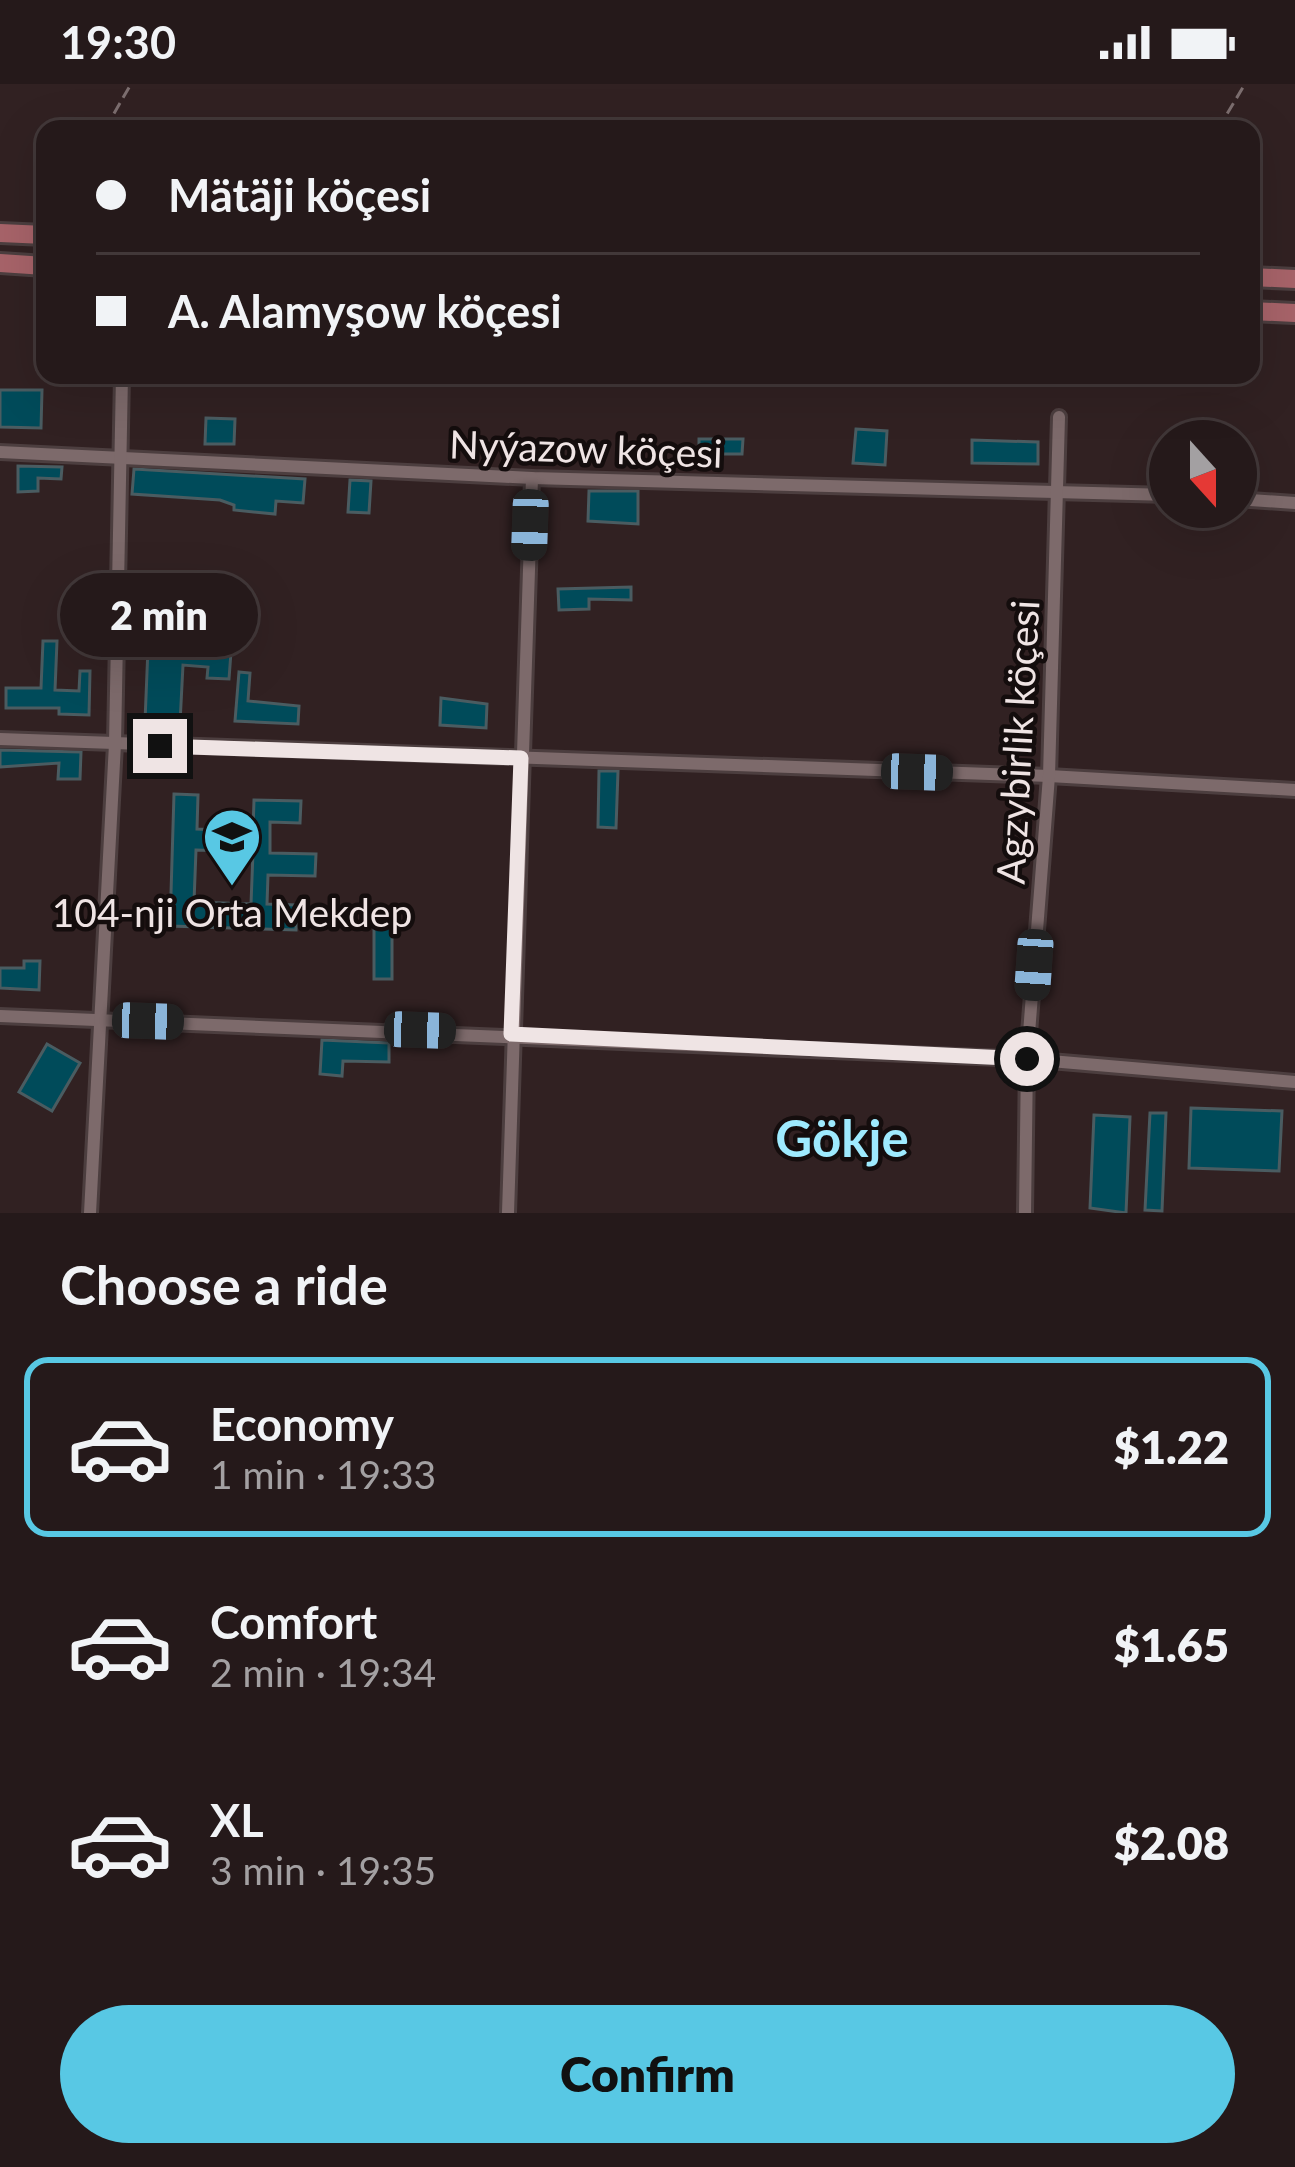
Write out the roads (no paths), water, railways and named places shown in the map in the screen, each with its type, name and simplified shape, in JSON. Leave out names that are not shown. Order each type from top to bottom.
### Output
[{"type":"main road","points":[[0,233],[36,235]]},
{"type":"main road","points":[[0,263],[36,265]]},
{"type":"main road","points":[[1260,277],[1295,279]]},
{"type":"main road","points":[[1260,311],[1295,313]]},
{"type":"street","points":[[90,1213],[115,744],[122,384]]},
{"type":"street","name":"Agzybirlik köçesi","points":[[1025,1213],[1027,1059],[1049,776],[1059,417]]},
{"type":"street","name":"Nyýazow köçesi","points":[[0,452],[532,478],[1149,494]]},
{"type":"street","points":[[508,1213],[532,478]]},
{"type":"street","points":[[1257,501],[1295,503]]},
{"type":"street","points":[[0,739],[1049,776],[1295,790]]},
{"type":"street","points":[[0,1016],[1027,1059],[1295,1082]]},
{"type":"place","name":"104-nji Orta Mekdep","points":[[232,888]]},
{"type":"district","name":"Gökje","points":[[842,1137]]}]
